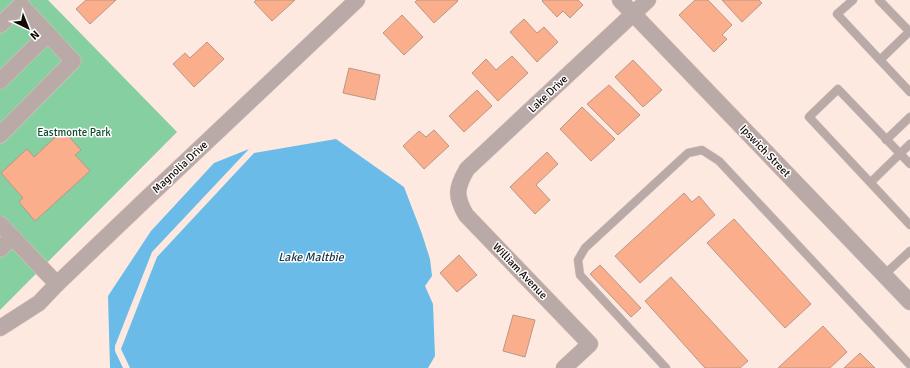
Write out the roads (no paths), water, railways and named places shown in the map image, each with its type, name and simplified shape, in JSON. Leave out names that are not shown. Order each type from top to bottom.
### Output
[{"type":"street","name":"Magnolia Drive","points":[[0,328],[39,303],[57,284],[357,0]]},
{"type":"street","name":"Ipswich Street","points":[[620,0],[910,302]]},
{"type":"street","name":"Lake Drive","points":[[457,194],[459,184],[467,170],[648,0]]},
{"type":"street","points":[[0,25],[21,5],[73,61],[0,136]]},
{"type":"street","points":[[0,81],[48,34]]},
{"type":"street","name":"William Avenue","points":[[457,194],[460,205],[466,216],[590,344],[564,368]]},
{"type":"street","points":[[0,224],[57,284]]},
{"type":"street","points":[[0,249],[13,237]]},
{"type":"lane","points":[[853,0],[837,14],[910,92]]},
{"type":"lane","points":[[879,0],[910,32],[880,60]]},
{"type":"lane","points":[[910,164],[838,89],[809,117],[910,224]]},
{"type":"lane","points":[[886,140],[910,117]]},
{"type":"lane","points":[[871,182],[910,144]]},
{"type":"lane","points":[[666,368],[580,275],[578,260],[585,248],[688,153],[702,150],[719,161],[910,365]]},
{"type":"lane","points":[[884,275],[910,251]]},
{"type":"water","name":"Lake Maltbie","points":[[336,139],[404,187],[430,259],[432,276],[425,286],[433,304],[435,356],[428,368],[130,368],[121,349],[157,257],[254,153]]},
{"type":"water","points":[[249,149],[152,252],[115,346],[115,351],[123,368],[110,368],[108,296],[151,231],[214,163]]},
{"type":"park label","name":"Eastmonte Park","points":[[74,132]]}]
